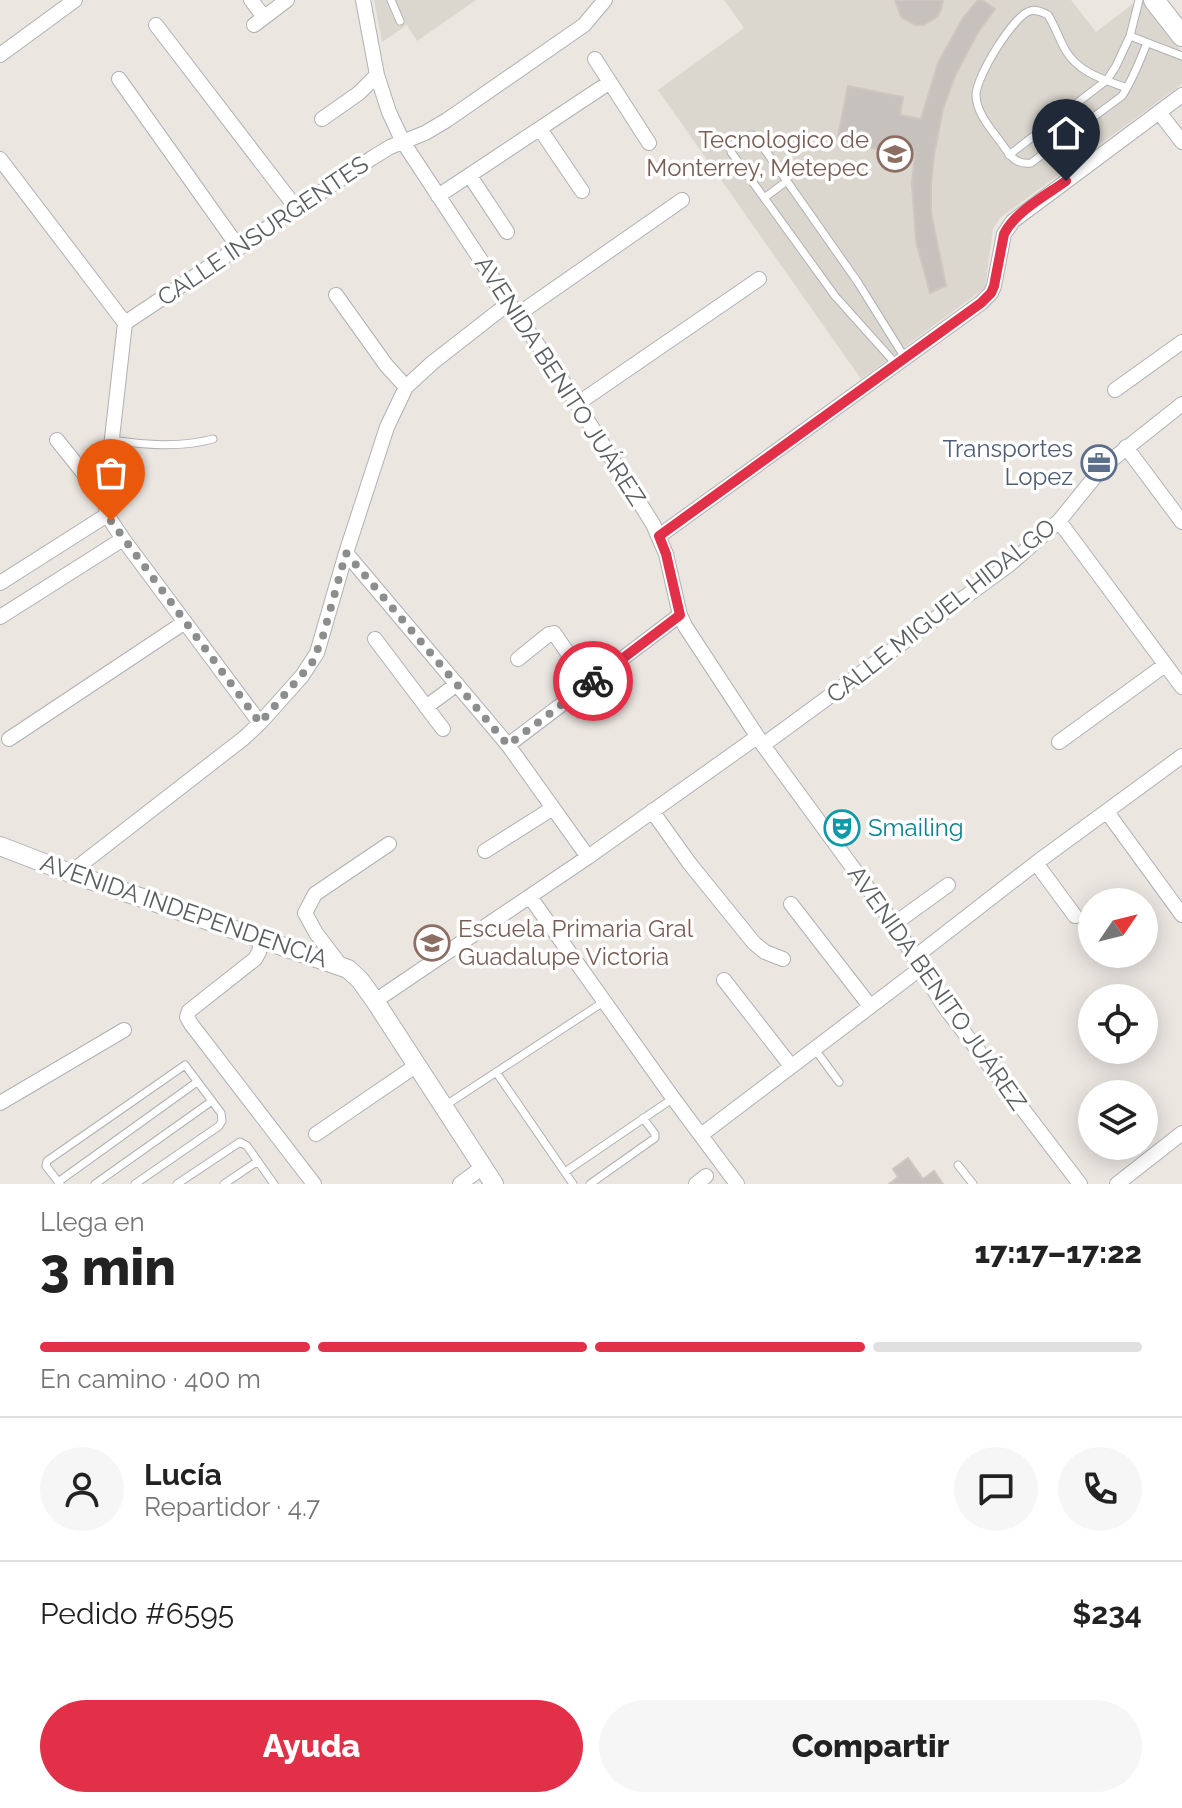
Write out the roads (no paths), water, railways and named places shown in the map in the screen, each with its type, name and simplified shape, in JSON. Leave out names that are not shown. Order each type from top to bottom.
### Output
[{"type":"main road","points":[[1154,0],[1182,36]]},
{"type":"street","points":[[0,55],[75,0]]},
{"type":"street","points":[[251,0],[259,21],[287,0]]},
{"type":"street","name":"AVENIDA BENITO JUÁREZ","points":[[363,0],[377,75],[403,142],[646,511],[666,554],[680,615],[689,632],[760,741],[894,924],[930,985],[1080,1184]]},
{"type":"street","name":"CALLE INSURGENTES","points":[[125,323],[372,158],[447,120],[584,25],[605,0]]},
{"type":"street","points":[[156,25],[297,209]]},
{"type":"street","points":[[595,59],[649,143]]},
{"type":"street","points":[[322,119],[359,93],[377,75]]},
{"type":"street","points":[[119,79],[239,248]]},
{"type":"street","points":[[438,196],[610,82]]},
{"type":"street","points":[[659,536],[986,299],[994,286],[1004,234],[1013,221],[1182,95]]},
{"type":"street","points":[[1159,112],[1182,142]]},
{"type":"street","points":[[540,129],[582,191]]},
{"type":"street","points":[[0,159],[125,323],[105,500],[107,515],[260,723]]},
{"type":"street","points":[[470,176],[507,232]]},
{"type":"street","points":[[70,873],[260,723],[312,663],[387,427],[406,387],[432,363],[682,200]]},
{"type":"street","points":[[577,404],[759,279]]},
{"type":"street","points":[[336,295],[386,365],[406,387]]},
{"type":"street","points":[[1115,390],[1182,342]]},
{"type":"street","name":"CALLE MIGUEL HIDALGO","points":[[375,1001],[652,811],[760,741],[1010,564],[1059,521],[1098,473],[1182,404]]},
{"type":"street","points":[[57,440],[105,500]]},
{"type":"street","points":[[1126,447],[1182,522]]},
{"type":"street","points":[[0,583],[107,515]]},
{"type":"street","points":[[1059,521],[1182,687]]},
{"type":"street","points":[[0,617],[123,539]]},
{"type":"street","points":[[346,553],[508,745],[588,857]]},
{"type":"street","points":[[508,745],[680,615]]},
{"type":"street","points":[[9,739],[185,622]]},
{"type":"street","points":[[518,659],[554,633],[589,684]]},
{"type":"street","points":[[375,639],[443,729]]},
{"type":"street","points":[[1059,742],[1165,665]]},
{"type":"street","points":[[426,707],[457,684]]},
{"type":"street","points":[[701,1135],[870,1006],[1036,863],[1182,756]]},
{"type":"street","points":[[485,851],[553,808]]},
{"type":"street","points":[[652,811],[754,943],[765,952],[783,959]]},
{"type":"street","points":[[1107,812],[1182,915]]},
{"type":"street","points":[[341,966],[305,913],[315,894],[389,844]]},
{"type":"street","name":"AVENIDA INDEPENDENCIA","points":[[0,846],[341,966],[355,974],[494,1184]]},
{"type":"street","points":[[1036,863],[1075,916]]},
{"type":"street","points":[[894,924],[948,885]]},
{"type":"street","points":[[530,897],[737,1184]]},
{"type":"street","points":[[791,904],[870,1006]]},
{"type":"street","points":[[262,938],[255,959],[189,1011],[187,1017],[314,1184]]},
{"type":"street","points":[[724,980],[791,1066]]},
{"type":"street","points":[[0,1103],[124,1030]]},
{"type":"street","points":[[316,1134],[417,1065]]},
{"type":"street","points":[[1117,1184],[1182,1133]]},
{"type":"street","points":[[460,1184],[483,1167]]},
{"type":"lane","points":[[391,0],[400,21]]},
{"type":"lane","points":[[1009,155],[1107,80],[1130,36],[1139,0]]},
{"type":"lane","points":[[1127,88],[1085,70],[1072,59],[1048,15],[1033,11],[1024,14],[1010,29],[976,91],[981,114],[1009,155],[1015,161],[1026,164],[1039,158],[1117,100],[1127,88],[1147,43]]},
{"type":"lane","points":[[1130,36],[1182,56]]},
{"type":"lane","points":[[1068,110],[1080,127]]},
{"type":"lane","points":[[1041,131],[1053,148]]},
{"type":"lane","points":[[749,135],[756,137],[857,281],[901,361],[842,306],[731,152],[735,143],[749,135]]},
{"type":"lane","points":[[764,198],[787,181]]},
{"type":"lane","points":[[112,440],[174,446],[213,439]]},
{"type":"lane","points":[[444,1106],[605,1001]]},
{"type":"lane","points":[[814,1048],[839,1082]]},
{"type":"lane","points":[[135,1184],[222,1121],[222,1116],[185,1065],[48,1160],[46,1166],[59,1183],[197,1082]]},
{"type":"lane","points":[[496,1072],[573,1184]]},
{"type":"lane","points":[[565,1172],[673,1098]]},
{"type":"lane","points":[[95,1184],[212,1101]]},
{"type":"lane","points":[[590,1184],[655,1138],[643,1118]]},
{"type":"lane","points":[[177,1184],[240,1142],[245,1143],[274,1184]]},
{"type":"lane","points":[[224,1184],[258,1161]]},
{"type":"lane","points":[[958,1165],[973,1184]]},
{"type":"place","name":"Tecnologico de Monterrey, Metepec","points":[[895,154]]},
{"type":"place","name":"Transportes Lopez","points":[[1099,463]]},
{"type":"place","name":"Smailing","points":[[842,828]]},
{"type":"place","name":"Escuela Primaria Gral Guadalupe Victoria","points":[[432,943]]}]
